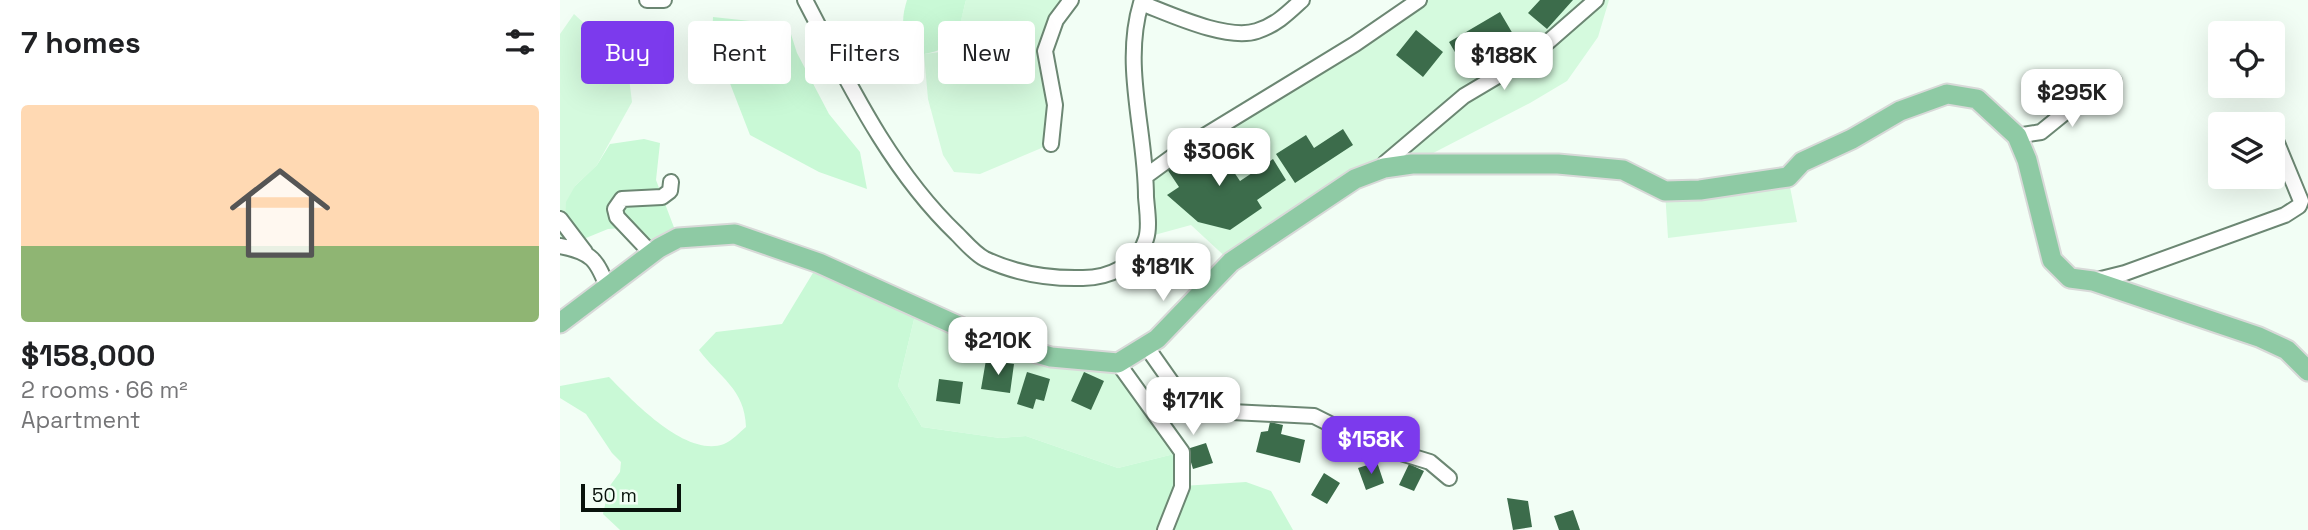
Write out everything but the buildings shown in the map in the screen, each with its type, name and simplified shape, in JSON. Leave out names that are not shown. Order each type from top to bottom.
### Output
[{"type":"main road","points":[[560,323],[652,254],[678,238],[735,234],[819,263],[987,340],[1051,358],[1118,363],[1157,339],[1231,262],[1355,179],[1384,168],[1412,164],[1558,164],[1623,170],[1665,191],[1700,190],[1788,177],[1802,162],[1852,139],[1900,111],[1947,94],[1977,99],[2017,136],[2027,160],[2052,260],[2070,278],[2093,281],[2153,304],[2259,337],[2287,350],[2308,371]]},
{"type":"street","points":[[647,0],[664,0]]},
{"type":"street","points":[[805,0],[866,116],[930,208],[983,258],[1049,278],[1087,278],[1117,272],[1139,253],[1147,237],[1146,176],[1134,78],[1134,26],[1141,1],[1210,29],[1254,32],[1280,21],[1302,0]]},
{"type":"street","points":[[1051,144],[1055,106],[1045,51],[1056,20],[1071,0]]},
{"type":"street","points":[[1146,176],[1183,149],[1355,44],[1419,0]]},
{"type":"street","points":[[1384,168],[1385,163],[1464,96],[1533,55],[1596,0]]},
{"type":"street","points":[[2017,136],[2040,132],[2094,89],[2114,82]]},
{"type":"street","points":[[2093,281],[2125,273],[2285,215],[2299,206],[2301,201],[2285,162]]},
{"type":"street","points":[[652,254],[617,217],[615,209],[622,199],[662,197],[670,191],[671,183]]},
{"type":"street","points":[[560,219],[586,253],[599,265],[608,289]]},
{"type":"street","points":[[560,246],[586,253]]},
{"type":"street","points":[[1146,346],[1191,410],[1314,416],[1368,443],[1430,462],[1449,478]]},
{"type":"street","points":[[1118,363],[1182,452],[1182,486],[1165,530]]},
{"type":"shaded area","points":[[907,0],[966,0],[961,21],[938,21],[936,51],[924,54],[924,21],[903,21]]},
{"type":"shaded area","points":[[966,0],[1071,0],[1045,51],[1051,144],[980,174],[954,172],[943,155],[928,99],[924,54],[938,52],[938,84],[1035,84],[1035,21],[961,21]]},
{"type":"shaded area","points":[[1419,0],[1609,0],[1598,37],[1567,81],[1412,164],[1355,179],[1231,262],[1191,225],[1147,237],[1152,170]]},
{"type":"shaded area","points":[[574,14],[582,21],[581,84],[630,84],[632,102],[597,165],[575,186],[564,247],[560,246],[560,34]]},
{"type":"shaded area","points":[[713,17],[750,21],[713,21]]},
{"type":"shaded area","points":[[791,34],[805,68],[805,84],[813,84],[829,114],[860,152],[867,189],[819,172],[750,135],[730,84],[791,84]]},
{"type":"shaded area","points":[[644,139],[660,143],[656,180],[678,238],[659,248],[622,228],[608,229],[564,247],[566,202],[575,186],[597,165],[610,144]]},
{"type":"shaded area","points":[[1788,177],[1797,222],[1668,238],[1665,191]]},
{"type":"shaded area","points":[[819,263],[917,307],[898,386],[922,427],[1000,438],[1026,436],[1118,468],[1182,452],[1182,486],[1246,482],[1271,491],[1293,530],[620,530],[603,514],[609,487],[620,472],[621,462],[586,414],[560,398],[560,386],[609,377],[661,425],[677,435],[693,443],[709,446],[727,443],[746,427],[745,414],[730,384],[699,350],[716,332],[782,324]]},
{"type":"shaded area","points":[[917,307],[987,339],[1118,363],[1182,452],[1118,468],[1026,436],[1000,438],[922,427],[898,386]]}]
